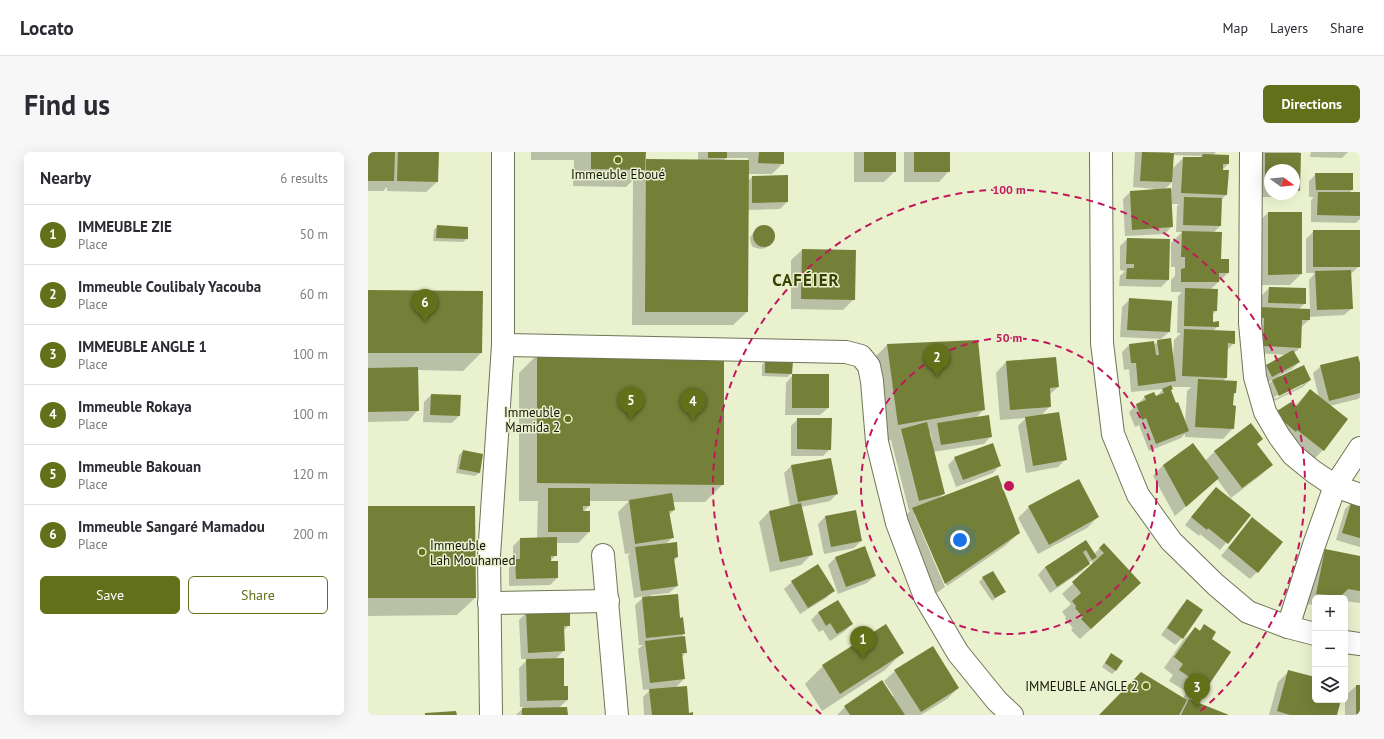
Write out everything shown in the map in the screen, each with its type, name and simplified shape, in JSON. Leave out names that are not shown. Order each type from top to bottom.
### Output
[{"type":"street","points":[[492,715],[489,556],[503,345],[503,152]]},
{"type":"street","points":[[1101,152],[1102,343],[1113,434],[1138,495],[1171,541],[1216,585],[1248,612],[1288,627],[1312,633]]},
{"type":"street","points":[[1251,152],[1250,323],[1255,377],[1265,412],[1279,436],[1293,455],[1314,472],[1335,486],[1360,495]]},
{"type":"street","points":[[503,345],[846,352],[861,356],[869,366],[872,381],[877,442],[897,523],[925,598],[958,654],[997,701],[1012,715]]},
{"type":"street","points":[[1288,627],[1314,545],[1335,486],[1360,448]]},
{"type":"street","points":[[603,555],[617,715]]},
{"type":"street","points":[[489,603],[608,601]]},
{"type":"street","points":[[1348,642],[1360,644]]},
{"type":"building","points":[[368,152],[395,152],[394,181],[368,181]]},
{"type":"building","points":[[398,152],[439,152],[438,182],[397,181]]},
{"type":"building","name":"Immeuble Eboué","points":[[591,152],[646,152],[645,170],[591,169]]},
{"type":"building","points":[[708,152],[727,152],[727,158],[708,158]]},
{"type":"building","points":[[759,152],[784,152],[784,164],[758,163]]},
{"type":"building","points":[[864,152],[896,152],[896,172],[864,172]]},
{"type":"building","points":[[914,152],[950,152],[950,172],[914,172]]},
{"type":"building","points":[[1142,152],[1174,153],[1172,182],[1140,181]]},
{"type":"building","points":[[1265,153],[1301,153],[1300,191],[1300,164],[1265,164]]},
{"type":"building","points":[[1203,154],[1229,155],[1229,164],[1223,164],[1223,170],[1229,170],[1227,195],[1181,193],[1183,157],[1202,157]]},
{"type":"building","points":[[646,159],[749,160],[748,312],[645,312]]},
{"type":"building","points":[[1315,173],[1353,173],[1353,190],[1316,190]]},
{"type":"building","points":[[788,175],[788,202],[752,203],[752,176]]},
{"type":"building","points":[[1171,188],[1173,227],[1132,230],[1130,191]]},
{"type":"building","points":[[1318,192],[1360,192],[1360,216],[1317,215]]},
{"type":"building","points":[[1184,197],[1222,198],[1221,226],[1183,225]]},
{"type":"building","points":[[1268,212],[1302,212],[1302,274],[1268,275]]},
{"type":"building","points":[[437,225],[468,227],[468,239],[436,238]]},
{"type":"building","points":[[764,225],[772,228],[775,236],[772,244],[764,247],[756,244],[753,236],[756,228]]},
{"type":"building","points":[[1313,230],[1360,230],[1360,267],[1313,267]]},
{"type":"building","points":[[1182,231],[1222,232],[1221,259],[1229,259],[1229,273],[1219,273],[1219,282],[1181,282],[1181,269],[1185,268],[1185,257],[1181,257]]},
{"type":"building","points":[[1127,238],[1170,239],[1169,280],[1126,279],[1127,268],[1134,268],[1134,264],[1126,264]]},
{"type":"building","points":[[802,249],[856,250],[855,300],[801,299]]},
{"type":"building","points":[[1351,270],[1353,309],[1317,310],[1315,271]]},
{"type":"building","points":[[1269,287],[1306,288],[1306,304],[1268,303]]},
{"type":"building","points":[[1185,288],[1218,289],[1217,311],[1213,311],[1213,322],[1219,321],[1219,327],[1184,326]]},
{"type":"building","points":[[368,290],[483,291],[482,353],[368,353]]},
{"type":"building","points":[[1129,298],[1172,301],[1170,332],[1127,330]]},
{"type":"building","points":[[1259,307],[1310,309],[1310,320],[1302,320],[1301,348],[1263,346],[1264,318],[1259,318]]},
{"type":"building","points":[[1184,329],[1235,331],[1235,344],[1228,343],[1227,378],[1182,376]]},
{"type":"building","points":[[1171,338],[1176,381],[1138,386],[1136,363],[1131,363],[1129,344],[1154,341],[1156,355],[1159,355],[1157,340]]},
{"type":"building","points":[[978,340],[985,410],[898,425],[887,344]]},
{"type":"building","points":[[1293,350],[1300,362],[1272,377],[1266,365]]},
{"type":"building","points":[[537,354],[724,357],[724,485],[537,483]]},
{"type":"building","points":[[1358,356],[1360,363],[1360,393],[1329,401],[1320,365]]},
{"type":"building","points":[[1056,357],[1059,387],[1050,388],[1051,407],[1010,410],[1006,361]]},
{"type":"building","points":[[765,360],[793,361],[792,374],[765,373]]},
{"type":"building","points":[[1304,365],[1311,380],[1279,396],[1272,380]]},
{"type":"building","points":[[418,367],[419,411],[368,412],[368,368]]},
{"type":"building","points":[[792,374],[829,374],[829,408],[792,408]]},
{"type":"building","points":[[1198,379],[1237,381],[1233,405],[1236,406],[1234,429],[1195,427]]},
{"type":"building","points":[[1171,385],[1173,389],[1171,390],[1176,403],[1178,402],[1189,431],[1156,444],[1146,418],[1142,420],[1136,404],[1146,400],[1144,396],[1154,392],[1156,396],[1164,393],[1162,389]]},
{"type":"building","points":[[1310,389],[1348,419],[1324,451],[1297,430],[1296,432],[1283,421],[1277,411],[1291,402],[1297,406]]},
{"type":"building","points":[[431,394],[461,395],[460,416],[430,415]]},
{"type":"building","points":[[1059,412],[1067,460],[1033,466],[1025,417]]},
{"type":"building","points":[[989,415],[992,437],[941,445],[937,423]]},
{"type":"building","points":[[797,418],[832,418],[831,450],[797,449]]},
{"type":"building","points":[[927,422],[945,494],[919,501],[901,429]]},
{"type":"building","points":[[1251,423],[1263,439],[1257,444],[1273,465],[1242,488],[1214,451]]},
{"type":"building","points":[[993,443],[1001,466],[963,480],[954,457]]},
{"type":"building","points":[[1193,443],[1219,478],[1186,507],[1163,465]]},
{"type":"building","points":[[463,450],[483,454],[480,473],[459,469]]},
{"type":"building","points":[[831,458],[838,494],[798,502],[791,465]]},
{"type":"building","points":[[998,475],[1020,533],[945,584],[912,508]]},
{"type":"building","points":[[1079,479],[1099,517],[1049,545],[1028,506]]},
{"type":"building","points":[[1216,487],[1251,515],[1228,544],[1191,517]]},
{"type":"building","points":[[548,488],[590,488],[590,506],[583,506],[583,511],[590,511],[590,532],[548,532]]},
{"type":"building","points":[[672,493],[675,510],[669,511],[674,538],[635,544],[629,500]]},
{"type":"building","points":[[1352,500],[1360,503],[1360,538],[1342,533]]},
{"type":"building","points":[[801,503],[813,555],[780,562],[769,511]]},
{"type":"building","name":"Immeuble Lah Mouhamed","points":[[368,506],[475,506],[476,598],[368,598]]},
{"type":"building","points":[[856,510],[862,541],[831,547],[825,516]]},
{"type":"building","points":[[1252,517],[1283,542],[1258,573],[1228,548]]},
{"type":"building","points":[[557,537],[557,556],[551,556],[551,561],[558,561],[558,578],[516,579],[515,559],[520,559],[520,538]]},
{"type":"building","points":[[1086,540],[1097,557],[1092,560],[1086,550],[1083,552],[1090,564],[1057,587],[1045,567]]},
{"type":"building","points":[[677,542],[678,557],[674,558],[678,586],[641,591],[635,547]]},
{"type":"building","points":[[1104,543],[1141,583],[1091,629],[1081,619],[1083,617],[1075,608],[1076,606],[1072,601],[1081,593],[1072,582],[1104,553],[1099,548]]},
{"type":"building","points":[[865,546],[876,576],[846,587],[835,557]]},
{"type":"building","points":[[1325,549],[1360,556],[1360,591],[1348,589],[1342,595],[1316,594]]},
{"type":"building","points":[[818,564],[835,591],[808,608],[791,581]]},
{"type":"building","points":[[993,571],[1006,592],[995,598],[982,577]]},
{"type":"building","points":[[678,594],[680,618],[683,617],[685,634],[646,638],[642,597]]},
{"type":"building","points":[[1187,599],[1203,610],[1183,639],[1167,628]]},
{"type":"building","points":[[838,600],[853,624],[837,634],[830,623],[826,626],[818,612]]},
{"type":"building","points":[[570,610],[570,626],[564,626],[565,651],[528,653],[526,612]]},
{"type":"building","points":[[886,624],[904,653],[840,694],[822,665]]},
{"type":"building","points":[[1204,624],[1216,632],[1212,639],[1231,652],[1202,695],[1193,688],[1197,682],[1179,670],[1183,664],[1174,657],[1195,627],[1200,631]]},
{"type":"building","points":[[685,636],[687,653],[682,653],[685,679],[650,683],[645,641]]},
{"type":"building","points":[[933,646],[959,688],[921,712],[894,670]]},
{"type":"building","points":[[1111,653],[1123,661],[1116,671],[1105,663]]},
{"type":"building","points":[[564,658],[564,686],[568,686],[568,700],[527,701],[526,659]]},
{"type":"building","points":[[1288,670],[1312,676],[1312,703],[1340,703],[1337,715],[1290,715],[1277,711]]},
{"type":"building","name":"IMMEUBLE ANGLE 2","points":[[1141,672],[1187,700],[1179,715],[1099,715]]},
{"type":"building","points":[[882,680],[905,715],[850,715],[844,706]]},
{"type":"building","points":[[1356,685],[1360,685],[1360,715],[1356,715]]},
{"type":"building","points":[[687,686],[689,713],[693,712],[693,715],[652,715],[649,689]]},
{"type":"building","points":[[1189,699],[1229,715],[1181,715]]},
{"type":"building","points":[[567,707],[568,715],[522,715],[522,708]]},
{"type":"building","points":[[456,711],[457,715],[425,715],[425,713]]},
{"type":"place","name":"Immeuble Eboué","points":[[618,160]]},
{"type":"place","name":"Immeuble Sangaré Mamadou","points":[[425,322]]},
{"type":"place","name":"Immeuble Coulibaly Yacouba","points":[[937,377]]},
{"type":"place","name":"Immeuble Mamida 2","points":[[568,419]]},
{"type":"place","name":"Immeuble Bakouan","points":[[631,420]]},
{"type":"place","name":"Immeuble Rokaya","points":[[693,421]]},
{"type":"place","name":"Immeuble Lah Mouhamed","points":[[422,552]]},
{"type":"place","name":"IMMEUBLE ZIE","points":[[863,659]]},
{"type":"place","name":"IMMEUBLE ANGLE 2","points":[[1146,686]]},
{"type":"place","name":"IMMEUBLE ANGLE 1","points":[[1197,707]]},
{"type":"district","name":"CAFÉIER","points":[[806,280]]}]
